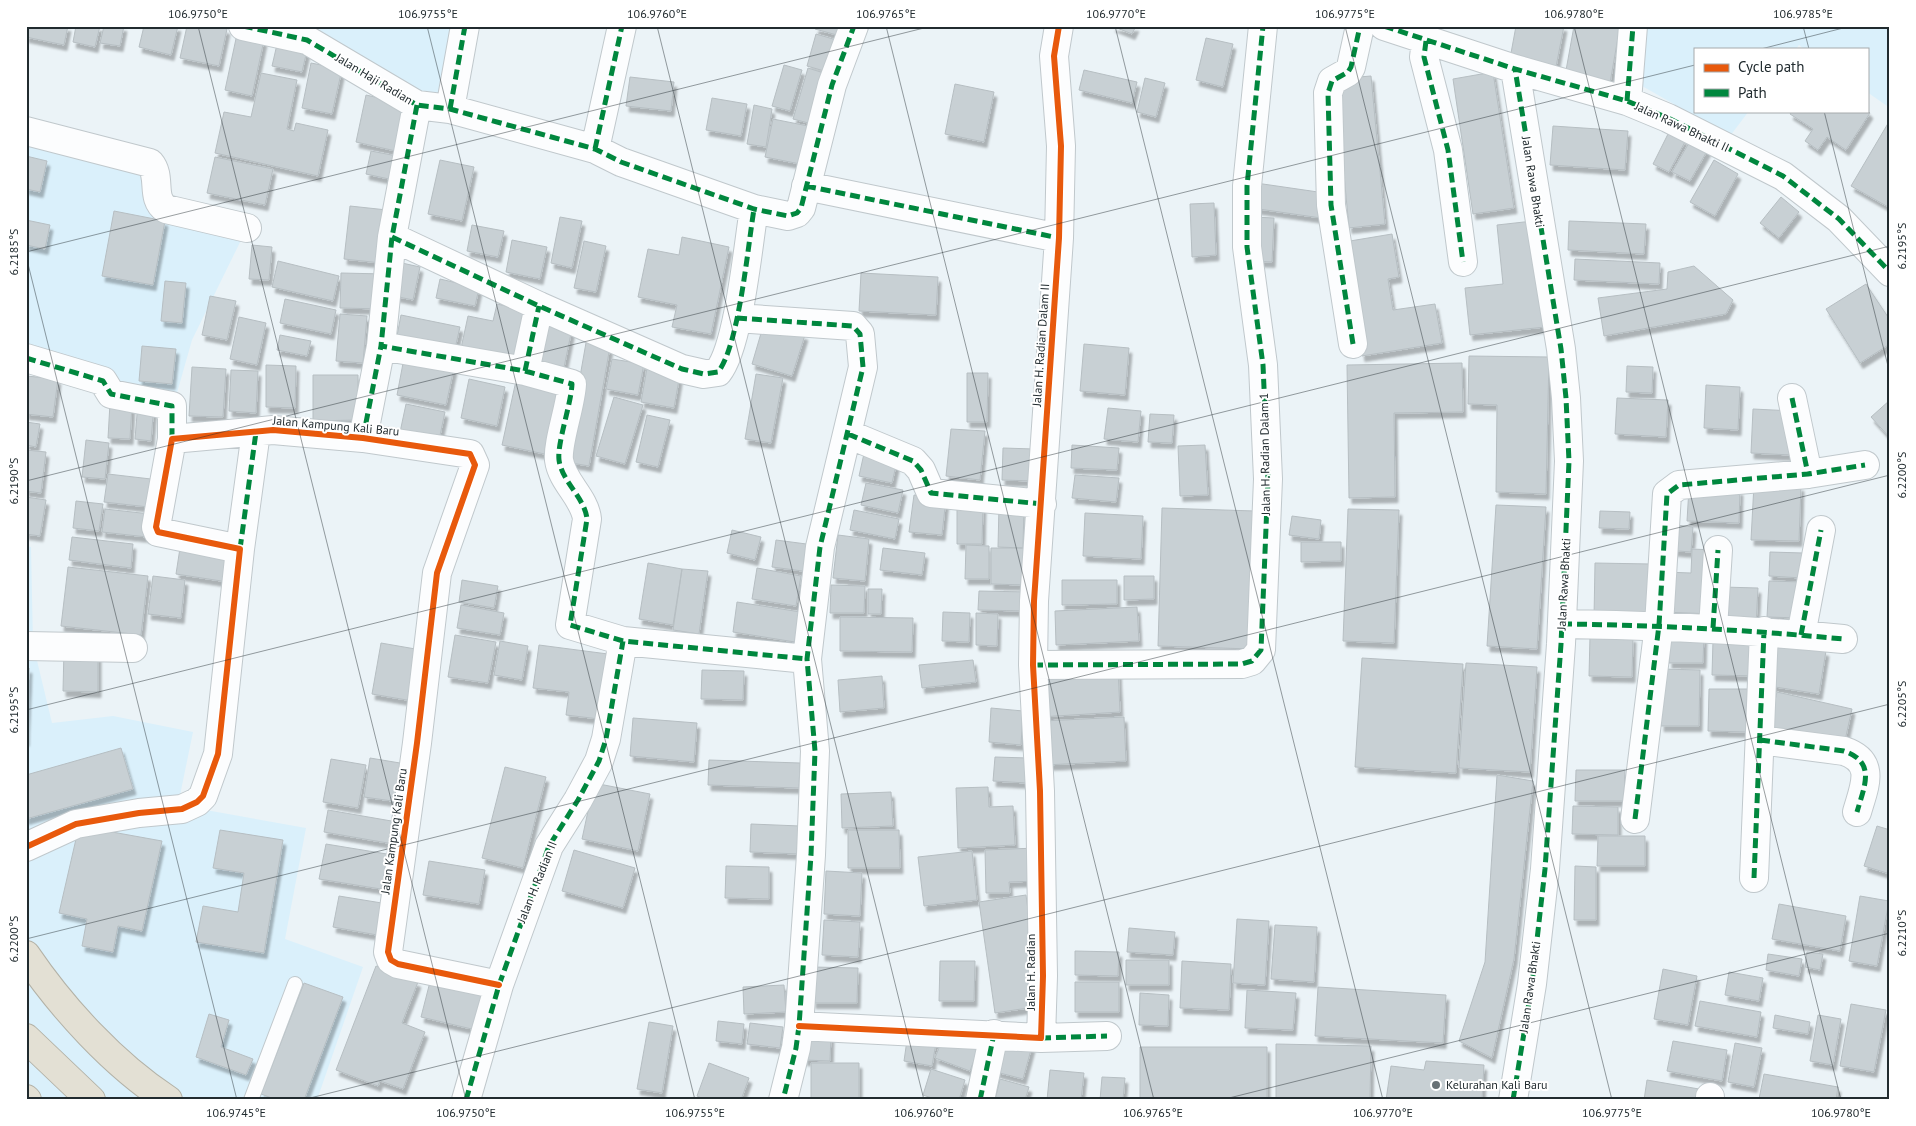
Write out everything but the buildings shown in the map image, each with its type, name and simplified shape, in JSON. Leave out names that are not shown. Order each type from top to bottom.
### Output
[{"type":"highway","points":[[26,955],[47,986],[94,1036],[147,1087],[168,1100]]},
{"type":"highway","points":[[26,1038],[91,1100]]},
{"type":"street","name":"Jalan Haji Radian","points":[[243,26],[307,40],[417,105],[450,109],[595,149],[621,162],[754,208],[788,216],[797,213],[801,208],[806,186]]},
{"type":"street","points":[[450,109],[464,26]]},
{"type":"street","points":[[595,149],[622,26]]},
{"type":"street","points":[[854,26],[832,85],[806,186],[1059,238]]},
{"type":"street","name":"Jalan H. Radian Dalam II","points":[[1033,665],[1034,601],[1059,238],[1061,146],[1054,56],[1059,26]]},
{"type":"street","name":"Jalan H. Radian Dalam 1","points":[[1033,665],[1242,664],[1252,661],[1261,650],[1268,479],[1263,365],[1246,248],[1247,186],[1263,26]]},
{"type":"street","points":[[1353,344],[1331,205],[1328,93],[1332,81],[1348,72],[1351,67],[1360,26]]},
{"type":"street","name":"Jalan Rawa Bhakti II","points":[[1384,26],[1515,69],[1639,106],[1783,176],[1839,219],[1890,272]]},
{"type":"street","points":[[1632,26],[1639,106]]},
{"type":"street","points":[[1426,41],[1424,57],[1448,150],[1462,262]]},
{"type":"street","name":"Jalan Rawa Bhakti","points":[[1513,1100],[1532,984],[1546,869],[1562,624],[1569,461],[1561,349],[1515,69]]},
{"type":"street","points":[[363,438],[382,346],[392,237],[417,105]]},
{"type":"street","points":[[26,131],[150,162],[157,176],[157,199],[160,205],[166,209],[248,228]]},
{"type":"street","points":[[392,237],[539,306],[682,369],[704,374],[718,372],[723,365],[737,318],[754,208]]},
{"type":"street","points":[[525,370],[539,306]]},
{"type":"street","points":[[737,318],[852,326],[859,330],[863,368],[820,547],[807,659],[815,751],[811,856],[799,1026],[796,1048],[783,1100]]},
{"type":"street","points":[[382,346],[525,370],[572,385],[559,458],[570,486],[584,508],[587,519],[570,625],[623,641],[807,659]]},
{"type":"street","points":[[26,358],[103,381],[111,394],[173,406],[172,439],[156,527],[158,532],[240,549]]},
{"type":"street","points":[[1792,398],[1808,474]]},
{"type":"street","name":"Jalan Kampung Kali Baru","points":[[172,439],[273,430],[363,438],[470,454],[475,464],[437,573],[417,744],[388,952],[392,960],[398,964],[499,985]]},
{"type":"street","points":[[26,847],[76,824],[138,813],[182,809],[203,796],[218,754],[240,549],[256,432]]},
{"type":"street","points":[[848,434],[913,461],[921,470],[931,493],[1042,504]]},
{"type":"street","points":[[1635,819],[1659,625],[1665,499],[1670,490],[1679,485],[1808,474],[1865,465]]},
{"type":"street","points":[[1801,635],[1821,530]]},
{"type":"street","points":[[1713,628],[1718,550]]},
{"type":"street","points":[[1562,624],[1659,625],[1764,631],[1843,639]]},
{"type":"street","points":[[1754,878],[1764,631]]},
{"type":"street","name":"Jalan H. Radian II","points":[[466,1100],[499,985],[549,846],[599,761],[606,738],[623,641]]},
{"type":"street","points":[[26,646],[133,648]]},
{"type":"street","name":"Jalan H. Radian","points":[[1033,665],[1040,791],[1043,976],[1041,1038]]},
{"type":"street","points":[[1760,740],[1856,755],[1864,766],[1866,779],[1857,812]]},
{"type":"street","points":[[799,1026],[994,1034],[1041,1038],[1107,1036]]},
{"type":"street","points":[[980,1100],[994,1034]]},
{"type":"lane","points":[[251,1100],[295,984]]},
{"type":"shaded area","points":[[243,26],[465,26],[450,109]]},
{"type":"shaded area","points":[[1633,26],[1890,26],[1890,108],[1868,93],[1868,48],[1803,48],[1799,45],[1797,48],[1694,48],[1694,112],[1748,112],[1730,136],[1628,78]]},
{"type":"shaded area","points":[[26,131],[150,163],[157,199],[247,228],[192,340],[173,407],[26,358]]},
{"type":"shaded area","points":[[26,546],[31,547],[33,644],[52,723],[113,716],[193,732],[178,805],[306,828],[285,939],[363,967],[317,1100],[26,1100]]},
{"type":"marked path","points":[[243,26],[307,40],[417,105],[450,109],[595,149],[621,162],[754,209],[788,216],[797,213],[801,208],[832,85],[854,26]]},
{"type":"marked path","points":[[450,109],[465,26]]},
{"type":"marked path","points":[[595,149],[622,26]]},
{"type":"marked path","points":[[1033,665],[1242,664],[1252,661],[1261,650],[1268,479],[1263,365],[1247,247],[1247,186],[1263,26]]},
{"type":"marked path","points":[[1353,344],[1331,205],[1328,93],[1332,81],[1348,72],[1351,67],[1360,26]]},
{"type":"marked path","points":[[1384,26],[1515,69],[1627,101],[1668,118],[1783,176],[1839,219],[1890,272]]},
{"type":"marked path","points":[[1627,101],[1633,26]]},
{"type":"marked path","points":[[1426,41],[1424,57],[1448,150],[1463,262]]},
{"type":"marked path","points":[[1513,1100],[1532,984],[1545,869],[1561,644],[1569,461],[1561,349],[1515,69]]},
{"type":"marked path","points":[[417,105],[392,237],[381,346],[525,371],[572,384],[560,444],[559,460],[564,476],[582,504],[587,519],[570,625],[623,641],[807,659]]},
{"type":"marked path","points":[[806,186],[1059,238]]},
{"type":"marked path","points":[[392,237],[539,306],[682,369],[704,374],[718,372],[732,341],[742,294],[754,209]]},
{"type":"marked path","points":[[525,371],[539,306]]},
{"type":"marked path","points":[[737,318],[853,326],[860,334],[863,367],[820,547],[807,659],[815,751],[811,855],[799,1026],[796,1048],[783,1100]]},
{"type":"marked path","points":[[363,438],[381,346]]},
{"type":"marked path","points":[[26,358],[103,381],[111,394],[172,406],[172,439]]},
{"type":"marked path","points":[[1792,398],[1808,474]]},
{"type":"marked path","points":[[240,549],[256,432]]},
{"type":"marked path","points":[[848,434],[913,461],[921,470],[931,493],[1042,504]]},
{"type":"marked path","points":[[1635,819],[1659,625],[1667,494],[1679,485],[1808,474],[1865,465]]},
{"type":"marked path","points":[[1801,635],[1821,530]]},
{"type":"marked path","points":[[1713,628],[1718,550]]},
{"type":"marked path","points":[[1562,624],[1702,628],[1843,639]]},
{"type":"marked path","points":[[1754,878],[1764,631]]},
{"type":"marked path","points":[[466,1100],[499,985],[549,846],[578,800],[599,761],[606,739],[623,641]]},
{"type":"marked path","points":[[1760,740],[1844,751],[1854,756],[1861,762],[1865,776],[1865,785],[1857,812]]},
{"type":"marked path","points":[[980,1100],[994,1034]]},
{"type":"marked path","points":[[1041,1038],[1107,1036]]},
{"type":"cycle path","points":[[799,1026],[1041,1038],[1043,976],[1040,791],[1033,665],[1034,601],[1059,238],[1061,146],[1054,56],[1059,26]]},
{"type":"cycle path","points":[[26,847],[76,824],[139,813],[182,809],[197,802],[203,796],[218,754],[240,549],[158,532],[156,527],[172,439],[273,430],[363,438],[470,454],[475,465],[437,573],[417,743],[388,952],[391,960],[398,964],[499,985]]},
{"type":"place","name":"Kelurahan Kali Baru","points":[[1436,1085]]}]
